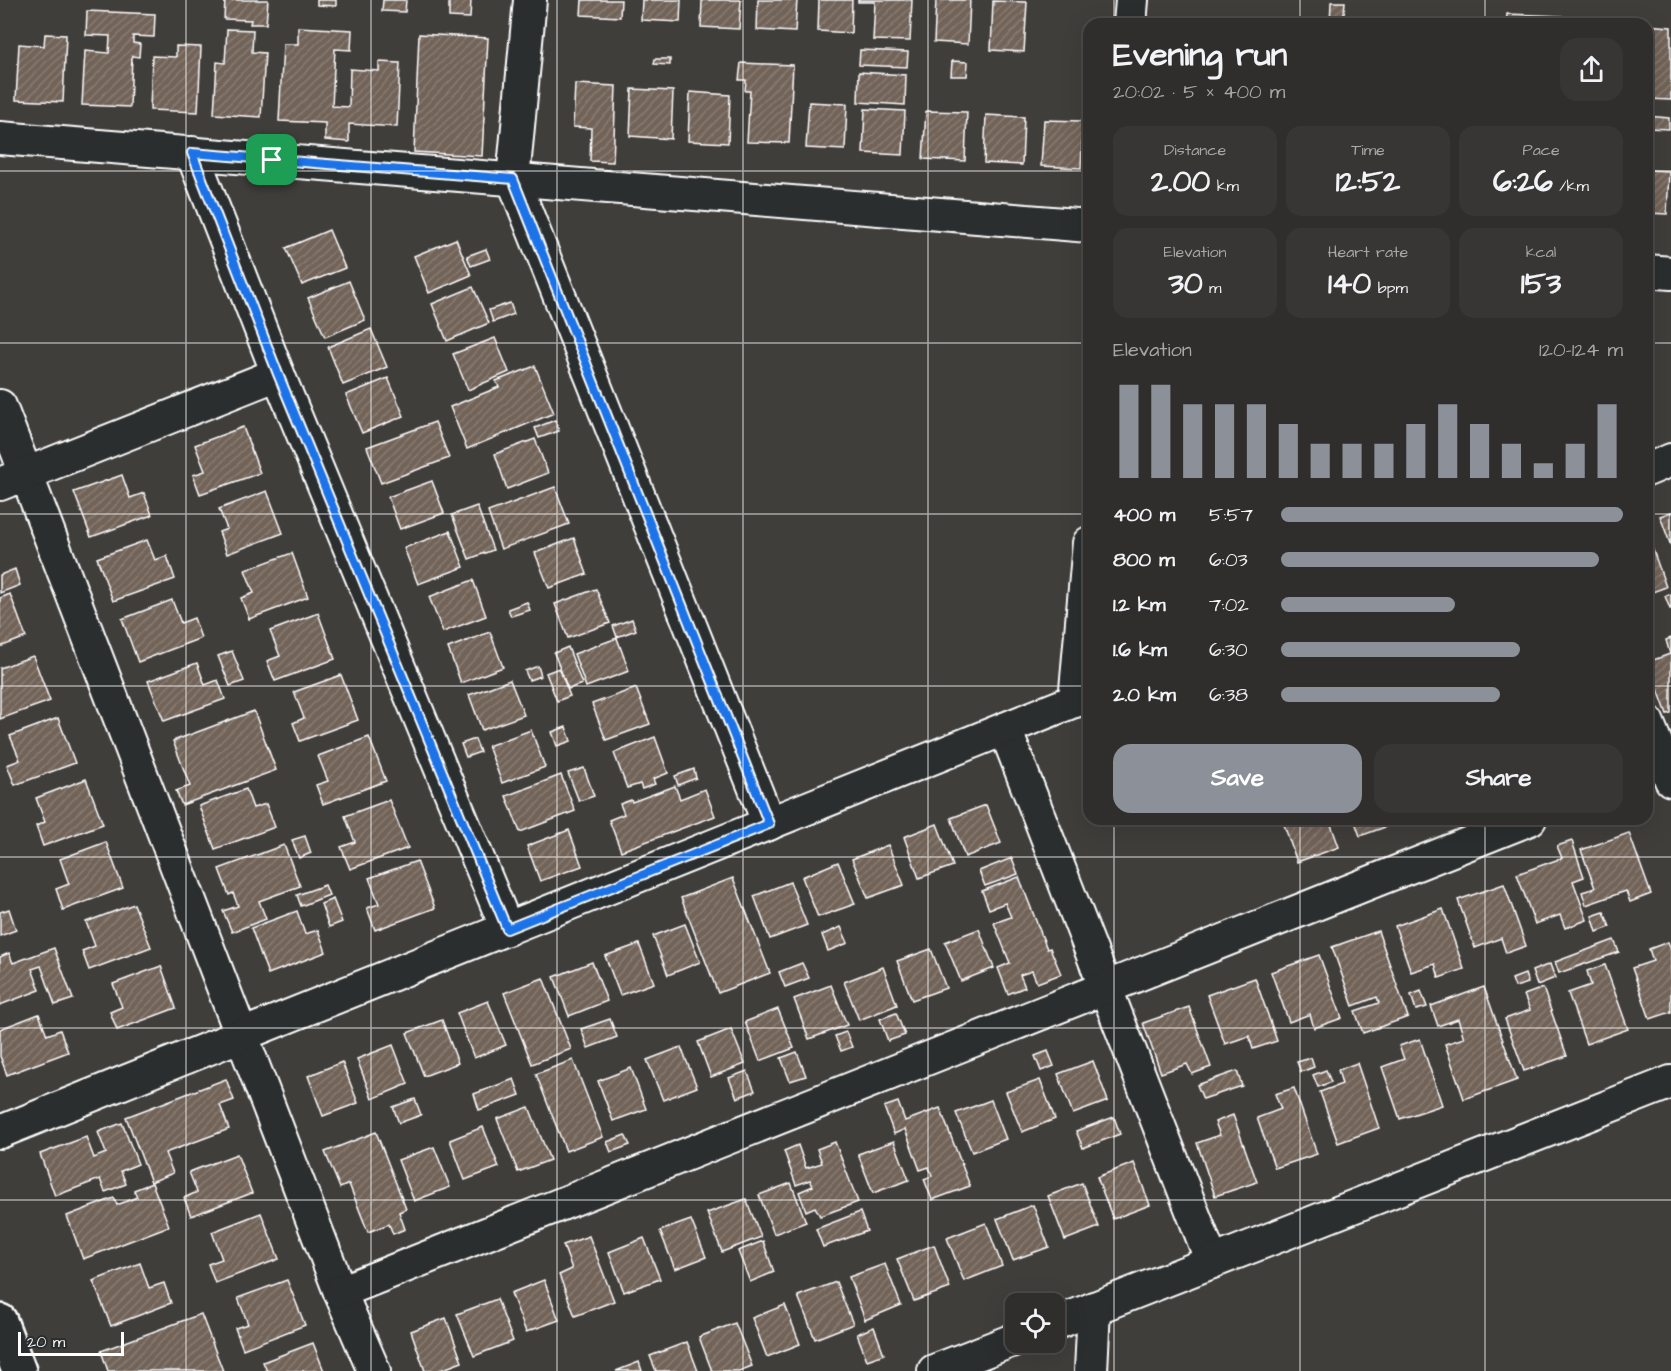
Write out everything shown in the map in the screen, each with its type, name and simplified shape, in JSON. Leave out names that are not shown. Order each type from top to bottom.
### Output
[{"type":"street","points":[[530,0],[513,179],[769,824]]},
{"type":"street","points":[[1130,18],[1132,0]]},
{"type":"street","points":[[0,138],[1083,226]]},
{"type":"street","points":[[192,153],[278,374],[507,929]]},
{"type":"street","points":[[1653,272],[1671,273]]},
{"type":"street","points":[[13,479],[278,374]]},
{"type":"street","points":[[0,406],[13,479],[241,1035],[340,1292],[374,1371]]},
{"type":"street","points":[[1653,468],[1671,460]]},
{"type":"street","points":[[0,1132],[1082,698],[1083,676]]},
{"type":"street","points":[[1005,729],[1212,1262]]},
{"type":"street","points":[[1653,738],[1664,770]]},
{"type":"street","points":[[340,1292],[1515,825]]},
{"type":"street","points":[[1065,1320],[1671,1082]]},
{"type":"street","points":[[1091,1371],[1094,1308]]},
{"type":"street","points":[[0,1321],[20,1371]]},
{"type":"street","points":[[934,1371],[1005,1343]]},
{"type":"building","points":[[225,0],[268,0],[266,24],[250,24],[251,20],[224,19]]},
{"type":"building","points":[[317,0],[336,0],[336,6],[317,5]]},
{"type":"building","points":[[383,0],[406,0],[405,12],[382,11]]},
{"type":"building","points":[[449,0],[471,0],[470,18],[449,17]]},
{"type":"building","points":[[582,0],[621,0],[620,17],[581,15]]},
{"type":"building","points":[[642,0],[681,0],[680,22],[641,20]]},
{"type":"building","points":[[702,0],[741,0],[739,29],[701,27]]},
{"type":"building","points":[[758,0],[797,0],[795,32],[757,30]]},
{"type":"building","points":[[819,0],[852,0],[851,33],[818,31]]},
{"type":"building","points":[[858,0],[912,0],[910,41],[873,40],[875,2],[858,2]]},
{"type":"building","points":[[936,0],[970,0],[968,44],[934,42]]},
{"type":"building","points":[[993,1],[1027,2],[1024,52],[991,50]]},
{"type":"building","points":[[1331,2],[1345,2],[1344,18],[1330,18]]},
{"type":"building","points":[[87,11],[155,14],[154,37],[133,36],[133,43],[140,44],[139,57],[132,56],[130,107],[82,105],[85,51],[109,53],[110,36],[86,35]]},
{"type":"building","points":[[1507,14],[1562,16],[1562,18],[1507,18]]},
{"type":"building","points":[[1653,26],[1671,27],[1671,100],[1653,99]]},
{"type":"building","points":[[298,27],[352,30],[351,50],[335,49],[332,106],[349,107],[350,69],[379,71],[379,62],[400,63],[397,127],[349,124],[349,142],[325,140],[325,123],[279,121],[283,44],[298,44]]},
{"type":"building","points":[[227,29],[253,30],[252,52],[265,53],[261,117],[214,114],[217,62],[225,63]]},
{"type":"building","points":[[45,34],[66,35],[63,102],[16,100],[19,44],[44,46]]},
{"type":"building","points":[[419,34],[488,38],[482,156],[414,152]]},
{"type":"building","points":[[176,46],[201,47],[198,112],[150,110],[152,56],[176,57]]},
{"type":"building","points":[[860,50],[908,52],[907,67],[859,65]]},
{"type":"building","points":[[655,59],[670,59],[670,65],[654,64]]},
{"type":"building","points":[[952,61],[968,62],[967,76],[951,76]]},
{"type":"building","points":[[741,63],[793,65],[789,143],[747,142],[750,91],[745,91],[746,80],[739,80]]},
{"type":"building","points":[[859,72],[906,75],[905,105],[858,102]]},
{"type":"building","points":[[575,84],[616,86],[613,162],[590,161],[591,128],[573,127]]},
{"type":"building","points":[[632,89],[673,91],[671,139],[630,136]]},
{"type":"building","points":[[690,92],[730,95],[728,143],[688,141]]},
{"type":"building","points":[[809,102],[847,104],[845,150],[806,148]]},
{"type":"building","points":[[865,109],[905,111],[903,155],[863,153]]},
{"type":"building","points":[[926,111],[967,112],[965,161],[923,159]]},
{"type":"building","points":[[986,115],[1024,117],[1022,165],[984,163]]},
{"type":"building","points":[[1653,117],[1669,118],[1669,129],[1653,128]]},
{"type":"building","points":[[1044,120],[1083,121],[1081,168],[1041,166]]},
{"type":"building","points":[[1653,170],[1669,171],[1667,214],[1653,213]]},
{"type":"building","points":[[329,230],[345,268],[302,285],[286,248]]},
{"type":"building","points":[[456,239],[471,275],[429,293],[414,256]]},
{"type":"building","points":[[486,249],[490,259],[471,266],[467,256]]},
{"type":"building","points":[[349,281],[365,320],[325,337],[308,298]]},
{"type":"building","points":[[473,287],[489,323],[447,341],[432,304]]},
{"type":"building","points":[[510,303],[514,314],[493,322],[489,310]]},
{"type":"building","points":[[371,329],[387,367],[343,385],[328,347]]},
{"type":"building","points":[[495,338],[509,372],[468,390],[453,354]]},
{"type":"building","points":[[535,366],[554,413],[467,449],[450,407],[499,387],[496,381]]},
{"type":"building","points":[[388,378],[404,416],[362,433],[346,395]]},
{"type":"building","points":[[555,420],[559,431],[539,438],[535,428]]},
{"type":"building","points":[[435,422],[449,458],[381,483],[367,447]]},
{"type":"building","points":[[243,427],[260,473],[200,494],[193,475],[205,471],[195,445]]},
{"type":"building","points":[[535,439],[548,473],[507,489],[495,454]]},
{"type":"building","points":[[122,475],[130,498],[144,493],[152,515],[91,537],[74,492]]},
{"type":"building","points":[[432,481],[444,513],[400,529],[388,497]]},
{"type":"building","points":[[555,487],[569,524],[501,549],[488,512]]},
{"type":"building","points":[[267,491],[283,533],[227,554],[219,532],[227,529],[219,509]]},
{"type":"building","points":[[477,506],[493,550],[469,559],[452,515]]},
{"type":"building","points":[[1671,512],[1671,546],[1660,516]]},
{"type":"building","points":[[450,531],[464,567],[418,584],[404,548]]},
{"type":"building","points":[[574,538],[587,574],[549,588],[535,553]]},
{"type":"building","points":[[147,540],[155,560],[167,556],[175,579],[113,601],[97,558]]},
{"type":"building","points":[[1653,550],[1666,587],[1653,592]]},
{"type":"building","points":[[292,553],[308,597],[249,619],[241,598],[254,593],[245,570]]},
{"type":"building","points":[[15,569],[20,585],[0,593],[0,575]]},
{"type":"building","points":[[473,580],[486,616],[443,632],[429,597]]},
{"type":"building","points":[[596,589],[610,623],[568,638],[555,604]]},
{"type":"building","points":[[10,594],[26,637],[0,647],[0,598]]},
{"type":"building","points":[[1671,594],[1671,609],[1670,609],[1665,596]]},
{"type":"building","points":[[172,600],[181,623],[194,618],[201,638],[138,662],[122,619]]},
{"type":"building","points":[[527,602],[530,610],[511,616],[508,609]]},
{"type":"building","points":[[318,613],[335,659],[275,681],[267,661],[280,656],[270,631]]},
{"type":"building","points":[[632,619],[636,630],[617,637],[613,626]]},
{"type":"building","points":[[490,632],[503,667],[461,683],[448,648]]},
{"type":"building","points":[[617,638],[629,671],[586,687],[574,654]]},
{"type":"building","points":[[1671,638],[1671,713],[1667,714],[1653,676],[1653,660],[1670,654],[1666,640]]},
{"type":"building","points":[[568,647],[582,684],[568,689],[554,653]]},
{"type":"building","points":[[232,651],[244,681],[230,686],[218,656]]},
{"type":"building","points":[[33,656],[50,701],[0,719],[0,668]]},
{"type":"building","points":[[197,663],[205,685],[218,680],[225,699],[164,721],[148,681]]},
{"type":"building","points":[[538,666],[541,676],[529,680],[525,671]]},
{"type":"building","points":[[559,668],[570,696],[557,701],[546,673]]},
{"type":"building","points":[[341,675],[358,720],[300,741],[293,723],[304,718],[294,692]]},
{"type":"building","points":[[510,680],[524,715],[482,730],[469,695]]},
{"type":"building","points":[[636,688],[650,724],[606,740],[592,704]]},
{"type":"building","points":[[254,711],[276,770],[182,805],[176,791],[190,786],[173,741]]},
{"type":"building","points":[[58,718],[75,763],[15,785],[7,765],[20,760],[10,736]]},
{"type":"building","points":[[566,727],[571,741],[557,746],[552,732]]},
{"type":"building","points":[[531,730],[545,767],[502,783],[488,746]]},
{"type":"building","points":[[369,737],[386,781],[323,804],[316,785],[328,781],[318,756]]},
{"type":"building","points":[[655,737],[668,773],[653,779],[655,784],[642,789],[640,784],[627,788],[614,753]]},
{"type":"building","points":[[475,739],[480,752],[466,757],[461,744]]},
{"type":"building","points":[[584,768],[594,796],[579,801],[568,773]]},
{"type":"building","points":[[694,769],[696,778],[678,785],[675,776]]},
{"type":"building","points":[[561,775],[575,811],[520,832],[506,796]]},
{"type":"building","points":[[86,779],[103,824],[43,846],[36,826],[45,822],[36,798]]},
{"type":"building","points":[[675,786],[680,799],[705,789],[715,816],[621,851],[609,820],[624,814],[620,804],[631,800],[632,802]]},
{"type":"building","points":[[246,789],[253,808],[266,804],[275,827],[215,849],[199,806]]},
{"type":"building","points":[[389,800],[408,848],[350,869],[341,847],[355,842],[345,816]]},
{"type":"building","points":[[986,805],[1001,843],[965,857],[951,818]]},
{"type":"building","points":[[937,824],[953,866],[919,878],[904,837]]},
{"type":"building","points":[[1284,825],[1331,825],[1339,847],[1297,862]]},
{"type":"building","points":[[1356,825],[1391,825],[1360,836]]},
{"type":"building","points":[[569,830],[582,866],[540,881],[527,846]]},
{"type":"building","points":[[1629,833],[1651,894],[1630,902],[1626,891],[1586,905],[1582,892],[1595,888],[1581,850]]},
{"type":"building","points":[[305,836],[311,853],[299,858],[292,840]]},
{"type":"building","points":[[1572,841],[1584,877],[1573,881],[1587,920],[1565,928],[1560,915],[1535,924],[1517,874],[1562,858],[1557,846]]},
{"type":"building","points":[[106,842],[123,888],[63,910],[56,889],[69,884],[60,859]]},
{"type":"building","points":[[284,845],[300,886],[259,901],[266,919],[232,932],[223,911],[238,906],[233,893],[229,895],[219,869]]},
{"type":"building","points":[[888,845],[904,885],[868,898],[852,859]]},
{"type":"building","points":[[1012,858],[1018,874],[985,886],[979,871]]},
{"type":"building","points":[[417,861],[435,908],[375,930],[367,908],[379,904],[369,878]]},
{"type":"building","points":[[838,862],[855,904],[818,917],[802,877]]},
{"type":"building","points":[[1019,877],[1047,949],[1050,948],[1061,974],[1037,983],[1032,971],[1020,975],[1025,987],[1008,994],[998,968],[1010,963],[994,923],[1011,917],[1005,903],[989,909],[982,891]]},
{"type":"building","points":[[733,878],[770,973],[718,993],[681,898]]},
{"type":"building","points":[[790,882],[807,925],[770,939],[754,896]]},
{"type":"building","points":[[1504,884],[1526,946],[1506,953],[1501,938],[1475,948],[1458,900]]},
{"type":"building","points":[[325,885],[329,895],[301,906],[297,895]]},
{"type":"building","points":[[333,899],[342,922],[329,927],[321,904]]},
{"type":"building","points":[[134,904],[151,947],[89,970],[82,951],[95,946],[86,922]]},
{"type":"building","points":[[9,909],[16,930],[0,936],[0,912]]},
{"type":"building","points":[[1443,909],[1464,969],[1439,978],[1435,964],[1411,972],[1395,926]]},
{"type":"building","points":[[297,911],[305,934],[318,930],[326,952],[268,974],[251,928]]},
{"type":"building","points":[[1604,912],[1610,927],[1597,932],[1592,916]]},
{"type":"building","points":[[685,924],[700,962],[668,975],[653,936]]},
{"type":"building","points":[[841,927],[848,943],[828,951],[822,935]]},
{"type":"building","points":[[979,929],[994,968],[961,981],[945,942]]},
{"type":"building","points":[[1378,931],[1408,1017],[1363,1033],[1355,1011],[1379,1003],[1377,997],[1353,1006],[1332,947]]},
{"type":"building","points":[[1614,940],[1619,952],[1559,973],[1555,962]]},
{"type":"building","points":[[1668,942],[1671,950],[1671,1012],[1650,1019],[1632,968],[1653,961],[1649,949]]},
{"type":"building","points":[[639,944],[654,983],[620,995],[605,956]]},
{"type":"building","points":[[54,948],[73,999],[55,1005],[41,966],[32,969],[40,990],[0,1005],[0,957],[9,953],[13,963]]},
{"type":"building","points":[[931,949],[946,988],[912,1000],[897,961]]},
{"type":"building","points":[[1319,955],[1342,1018],[1314,1028],[1310,1014],[1289,1022],[1271,972]]},
{"type":"building","points":[[592,962],[607,1001],[569,1016],[554,977]]},
{"type":"building","points":[[802,963],[809,978],[785,987],[779,972]]},
{"type":"building","points":[[1550,964],[1555,978],[1537,985],[1532,971]]},
{"type":"building","points":[[1605,965],[1628,1029],[1586,1044],[1568,993],[1591,985],[1587,971]]},
{"type":"building","points":[[161,966],[176,1008],[117,1030],[110,1012],[122,1007],[113,984]]},
{"type":"building","points":[[883,967],[897,1005],[859,1020],[844,982]]},
{"type":"building","points":[[1525,974],[1528,983],[1515,987],[1512,979]]},
{"type":"building","points":[[543,978],[571,1049],[532,1064],[504,993]]},
{"type":"building","points":[[1255,978],[1277,1041],[1253,1049],[1249,1036],[1225,1044],[1207,995]]},
{"type":"building","points":[[831,985],[847,1025],[809,1039],[794,999]]},
{"type":"building","points":[[1484,987],[1517,1080],[1464,1099],[1445,1044],[1464,1038],[1458,1019],[1438,1026],[1431,1006]]},
{"type":"building","points":[[1543,988],[1567,1056],[1524,1071],[1505,1019],[1530,1010],[1524,995]]},
{"type":"building","points":[[1421,991],[1427,1007],[1416,1010],[1411,995]]},
{"type":"building","points":[[488,1001],[506,1045],[474,1058],[457,1013]]},
{"type":"building","points":[[1189,1007],[1211,1067],[1192,1074],[1187,1064],[1161,1073],[1143,1023]]},
{"type":"building","points":[[778,1009],[794,1048],[760,1061],[745,1022]]},
{"type":"building","points":[[896,1013],[905,1035],[888,1041],[880,1019]]},
{"type":"building","points":[[39,1014],[47,1035],[60,1030],[68,1052],[7,1075],[0,1056],[0,1029]]},
{"type":"building","points":[[610,1019],[617,1037],[588,1048],[581,1029]]},
{"type":"building","points":[[442,1020],[458,1063],[424,1076],[407,1033]]},
{"type":"building","points":[[731,1029],[745,1064],[711,1077],[698,1042]]},
{"type":"building","points":[[846,1032],[852,1047],[841,1051],[835,1036]]},
{"type":"building","points":[[1420,1039],[1442,1105],[1400,1119],[1382,1067],[1404,1059],[1399,1046]]},
{"type":"building","points":[[393,1045],[408,1084],[372,1099],[357,1059]]},
{"type":"building","points":[[681,1047],[697,1087],[663,1100],[647,1060]]},
{"type":"building","points":[[1048,1051],[1054,1066],[1041,1071],[1035,1056]]},
{"type":"building","points":[[797,1052],[806,1076],[790,1081],[781,1058]]},
{"type":"building","points":[[1311,1058],[1314,1067],[1301,1072],[1297,1062]]},
{"type":"building","points":[[573,1060],[603,1137],[566,1151],[536,1074]]},
{"type":"building","points":[[1093,1061],[1108,1101],[1073,1114],[1058,1074]]},
{"type":"building","points":[[342,1062],[358,1103],[323,1116],[308,1076]]},
{"type":"building","points":[[1357,1063],[1379,1128],[1338,1143],[1320,1092],[1342,1084],[1338,1070]]},
{"type":"building","points":[[631,1068],[646,1109],[613,1121],[598,1081]]},
{"type":"building","points":[[1326,1070],[1331,1082],[1318,1087],[1313,1075]]},
{"type":"building","points":[[747,1071],[755,1091],[737,1098],[729,1078]]},
{"type":"building","points":[[1237,1071],[1242,1086],[1203,1099],[1197,1085]]},
{"type":"building","points":[[226,1079],[234,1100],[220,1105],[229,1129],[165,1153],[173,1173],[151,1182],[126,1117]]},
{"type":"building","points":[[514,1079],[520,1095],[479,1110],[474,1094]]},
{"type":"building","points":[[1040,1080],[1055,1119],[1022,1132],[1006,1092]]},
{"type":"building","points":[[1294,1088],[1317,1154],[1275,1168],[1257,1118],[1281,1109],[1275,1094]]},
{"type":"building","points":[[415,1099],[421,1115],[399,1123],[393,1107]]},
{"type":"building","points":[[991,1100],[1006,1139],[972,1152],[956,1113]]},
{"type":"building","points":[[898,1102],[905,1121],[940,1108],[970,1186],[932,1200],[924,1179],[932,1176],[929,1167],[920,1170],[905,1129],[894,1134],[884,1107]]},
{"type":"building","points":[[529,1107],[550,1160],[518,1172],[497,1119]]},
{"type":"building","points":[[1233,1115],[1257,1182],[1215,1196],[1197,1143],[1220,1135],[1215,1122]]},
{"type":"building","points":[[1114,1117],[1120,1134],[1083,1148],[1076,1131]]},
{"type":"building","points":[[122,1123],[138,1164],[121,1171],[126,1184],[105,1192],[100,1179],[55,1196],[40,1154],[86,1137],[94,1158],[106,1153],[98,1132]]},
{"type":"building","points":[[483,1127],[499,1167],[465,1180],[450,1140]]},
{"type":"building","points":[[376,1132],[406,1209],[399,1212],[405,1229],[393,1234],[389,1224],[368,1232],[349,1184],[340,1188],[325,1152]]},
{"type":"building","points":[[625,1135],[630,1145],[611,1152],[607,1142]]},
{"type":"building","points":[[894,1141],[909,1180],[873,1193],[858,1154]]},
{"type":"building","points":[[835,1142],[858,1202],[820,1216],[815,1207],[806,1211],[799,1192],[813,1186],[810,1180],[796,1185],[784,1151],[798,1145],[806,1168],[822,1163],[817,1149]]},
{"type":"building","points":[[434,1147],[450,1187],[414,1201],[398,1160]]},
{"type":"building","points":[[237,1154],[252,1193],[191,1216],[184,1198],[197,1192],[189,1172]]},
{"type":"building","points":[[1134,1163],[1150,1205],[1113,1219],[1097,1177]]},
{"type":"building","points":[[152,1183],[169,1226],[83,1259],[67,1216],[114,1198],[117,1205],[137,1197],[134,1190]]},
{"type":"building","points":[[791,1183],[806,1222],[774,1234],[759,1195]]},
{"type":"building","points":[[1082,1183],[1099,1227],[1065,1240],[1048,1196]]},
{"type":"building","points":[[746,1199],[761,1237],[722,1252],[707,1213]]},
{"type":"building","points":[[1033,1205],[1049,1247],[1013,1260],[997,1219]]},
{"type":"building","points":[[860,1212],[867,1231],[823,1247],[816,1229]]},
{"type":"building","points":[[261,1213],[279,1259],[215,1283],[208,1264],[222,1259],[212,1232]]},
{"type":"building","points":[[691,1220],[706,1257],[675,1269],[660,1231]]},
{"type":"building","points":[[986,1223],[1002,1266],[964,1281],[947,1238]]},
{"type":"building","points":[[589,1236],[614,1301],[575,1316],[559,1275],[572,1269],[563,1245]]},
{"type":"building","points":[[644,1238],[660,1279],[624,1292],[609,1252]]},
{"type":"building","points":[[763,1241],[774,1272],[750,1282],[738,1251]]},
{"type":"building","points":[[934,1245],[950,1288],[914,1301],[897,1259]]},
{"type":"building","points":[[140,1263],[149,1288],[164,1283],[171,1303],[111,1326],[93,1281]]},
{"type":"building","points":[[885,1264],[901,1305],[865,1320],[849,1277]]},
{"type":"building","points":[[287,1280],[305,1325],[243,1349],[235,1328],[248,1324],[238,1298]]},
{"type":"building","points":[[544,1280],[559,1320],[526,1332],[511,1293]]},
{"type":"building","points":[[836,1282],[853,1324],[815,1339],[798,1296]]},
{"type":"building","points":[[497,1299],[513,1341],[474,1356],[457,1314]]},
{"type":"building","points":[[785,1305],[800,1344],[767,1357],[752,1318]]},
{"type":"building","points":[[201,1314],[223,1371],[108,1371],[101,1351]]},
{"type":"building","points":[[446,1318],[462,1362],[438,1371],[425,1371],[411,1331]]},
{"type":"building","points":[[735,1323],[752,1366],[739,1371],[712,1371],[699,1337]]},
{"type":"building","points":[[874,1327],[884,1354],[867,1360],[857,1334]]},
{"type":"building","points":[[687,1342],[698,1371],[656,1371],[650,1356]]},
{"type":"building","points":[[313,1343],[324,1371],[267,1371],[263,1362]]},
{"type":"building","points":[[639,1362],[642,1371],[616,1371]]},
{"type":"route","points":[[192,153],[272,160],[513,179],[769,824],[507,929],[278,374],[192,153]]}]
